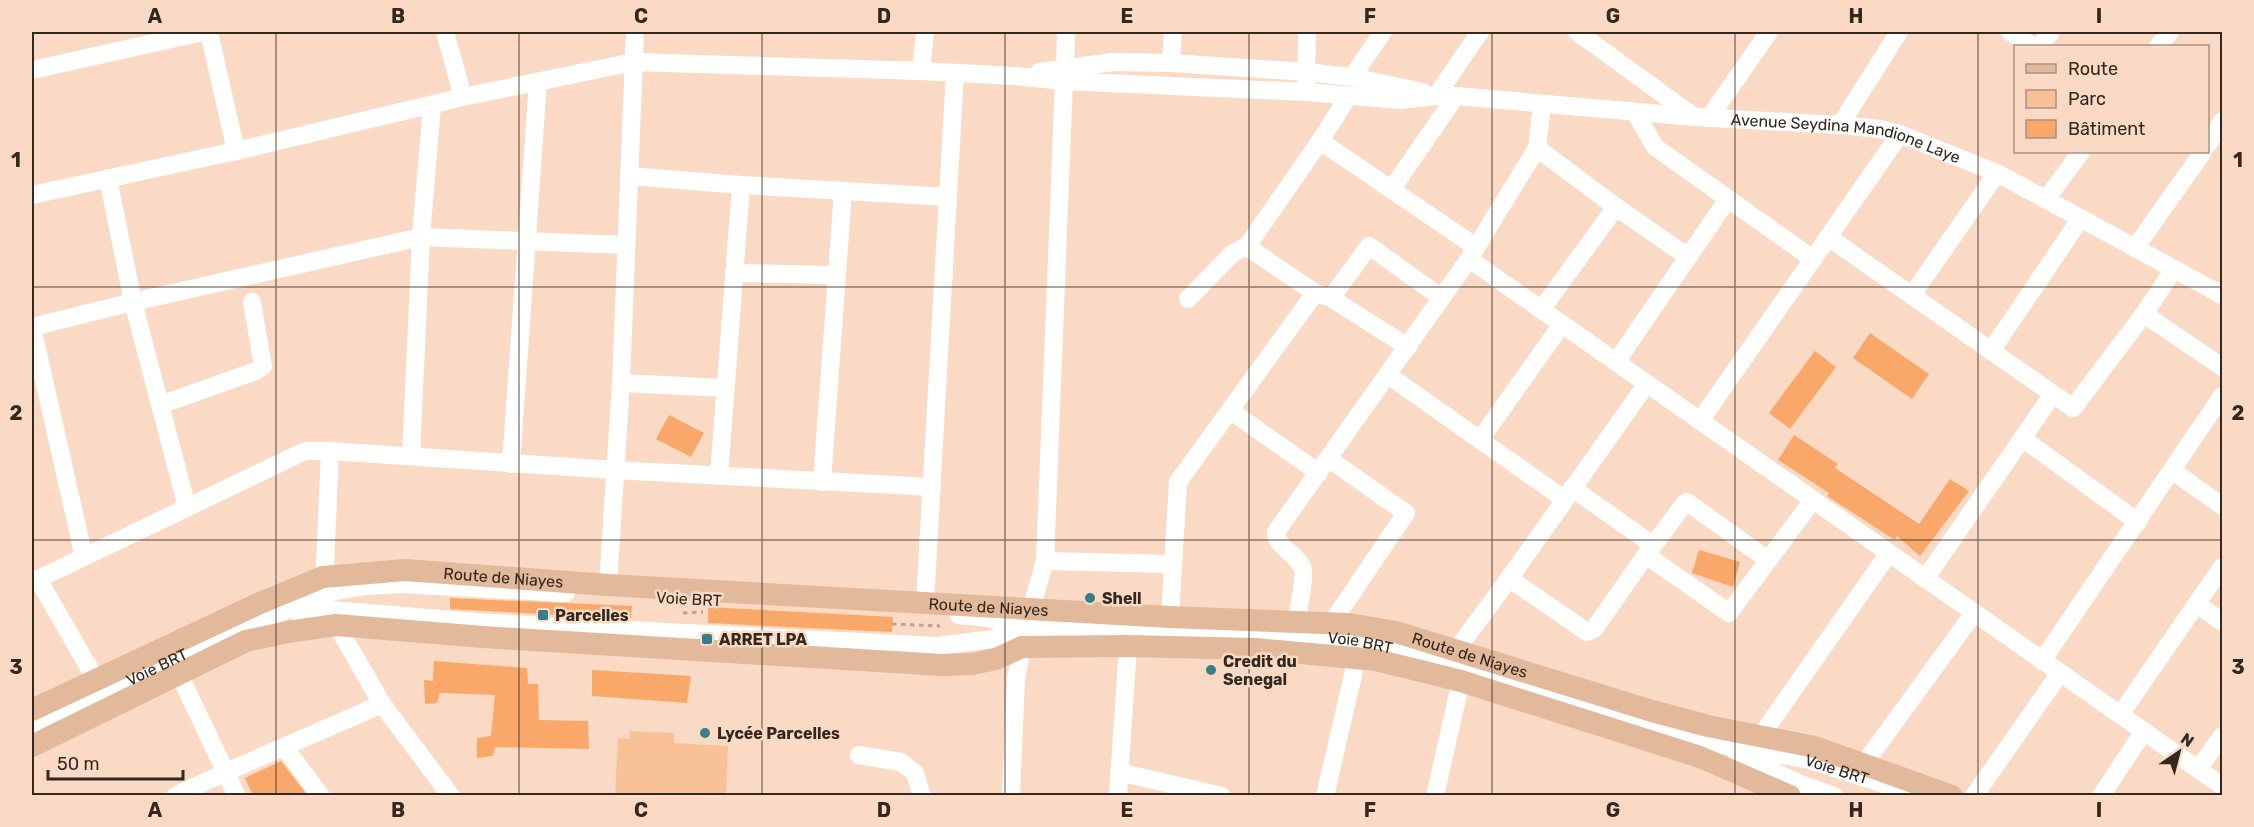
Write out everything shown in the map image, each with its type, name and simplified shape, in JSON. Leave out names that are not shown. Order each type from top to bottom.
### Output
[{"type":"main road","name":"Route de Niayes","points":[[32,746],[246,641],[288,632],[328,602],[405,570],[608,585],[925,602],[1026,629],[1128,646],[1256,649],[1357,658],[1461,681],[1700,757],[1757,789],[1790,795]]},
{"type":"main road","name":"Route de Niayes","points":[[32,710],[260,603],[328,602],[483,637],[903,664],[972,664],[996,659],[1026,629],[1170,617],[1349,624],[1396,632],[1652,711],[1760,737],[1815,747],[1895,777],[1952,795]]},
{"type":"street","points":[[32,70],[203,32]]},
{"type":"street","points":[[209,32],[236,151]]},
{"type":"street","points":[[445,32],[463,97]]},
{"type":"street","points":[[608,585],[621,383],[635,32]]},
{"type":"street","points":[[921,71],[925,32]]},
{"type":"street","points":[[1011,795],[1016,679],[1026,629],[1045,561],[1066,32]]},
{"type":"street","points":[[1171,63],[1173,32]]},
{"type":"street","points":[[1307,32],[1307,92]]},
{"type":"street","points":[[1352,77],[1383,32]]},
{"type":"street","points":[[32,195],[236,151],[463,97],[634,62],[1015,76],[1064,74],[1400,100],[1436,96],[1480,32]]},
{"type":"street","points":[[1576,32],[1702,118],[1761,34]]},
{"type":"street","points":[[1840,124],[1899,32]]},
{"type":"street","points":[[2010,32],[2030,45]]},
{"type":"street","points":[[2040,45],[2050,32]]},
{"type":"street","points":[[2159,45],[2169,32]]},
{"type":"street","points":[[1064,74],[1113,62],[1171,63],[1352,77],[1436,96]]},
{"type":"street","points":[[925,602],[955,73]]},
{"type":"street","points":[[511,464],[538,82]]},
{"type":"street","name":"Avenue Seydina Mandione Laye","points":[[1436,96],[1702,118],[1840,124],[1880,129],[1900,134],[1998,173],[2174,269],[2219,287]]},
{"type":"street","points":[[1391,190],[1456,96]]},
{"type":"street","points":[[1188,299],[1232,254],[1248,245],[1348,97]]},
{"type":"street","points":[[1296,623],[1303,570],[1294,555],[1279,543],[1276,532],[1473,253],[1537,148],[1542,105]]},
{"type":"street","points":[[411,456],[421,237],[432,106]]},
{"type":"street","points":[[1635,112],[1655,147],[1813,259]]},
{"type":"street","points":[[2209,142],[2223,121]]},
{"type":"street","points":[[1700,421],[1900,134]]},
{"type":"street","points":[[1320,141],[1391,190],[1473,253],[1541,310],[2223,786]]},
{"type":"street","points":[[1537,148],[1688,257]]},
{"type":"street","points":[[2046,198],[2080,153]]},
{"type":"street","points":[[2135,248],[2202,153]]},
{"type":"street","points":[[1912,295],[1998,173]]},
{"type":"street","points":[[629,176],[948,197]]},
{"type":"street","points":[[108,178],[133,302],[187,507]]},
{"type":"street","points":[[719,476],[741,185]]},
{"type":"street","points":[[822,482],[843,191]]},
{"type":"street","points":[[1616,362],[1728,199]]},
{"type":"street","points":[[1541,310],[1616,207]]},
{"type":"street","points":[[1991,351],[2080,218]]},
{"type":"street","points":[[84,557],[32,327],[421,237],[626,245]]},
{"type":"street","points":[[1828,237],[2075,408],[2174,269]]},
{"type":"street","points":[[1248,245],[1249,248],[1323,296],[1408,347]]},
{"type":"street","points":[[1170,617],[1178,482],[1231,411],[1323,296],[1369,246],[1442,298]]},
{"type":"street","points":[[734,273],[837,275]]},
{"type":"street","points":[[160,405],[256,371],[263,366],[252,302]]},
{"type":"street","points":[[2144,314],[2223,367]]},
{"type":"street","points":[[1480,440],[1562,324]]},
{"type":"street","points":[[1388,375],[1480,440],[1568,493],[1650,550],[1729,614],[1813,500]]},
{"type":"street","points":[[621,383],[726,388]]},
{"type":"street","points":[[1456,650],[1510,579],[1568,493],[1647,384]]},
{"type":"street","points":[[1925,579],[2053,394]]},
{"type":"street","points":[[2042,661],[2223,396]]},
{"type":"street","points":[[1231,411],[1406,513],[1331,624]]},
{"type":"street","points":[[2022,438],[2138,522]]},
{"type":"street","points":[[96,680],[35,580],[305,451],[330,450],[511,464],[932,487]]},
{"type":"street","points":[[330,450],[328,602],[382,704],[451,795]]},
{"type":"street","points":[[2173,471],[2223,506]]},
{"type":"street","points":[[1510,579],[1587,632],[1594,629],[1687,502],[1768,560]]},
{"type":"street","points":[[1760,737],[1889,553]]},
{"type":"street","points":[[1045,561],[1173,564]]},
{"type":"street","points":[[2120,715],[2223,567]]},
{"type":"street","name":"Voie BRT","points":[[32,726],[221,636],[284,612],[328,602],[365,585],[400,584],[941,613],[988,618],[1026,629],[1275,633],[1352,639],[1478,671],[1716,744],[1806,759],[1920,795]]},
{"type":"street","points":[[2197,604],[2223,622]]},
{"type":"street","points":[[1864,764],[1974,613]]},
{"type":"street","points":[[1118,795],[1128,646]]},
{"type":"street","points":[[1325,795],[1357,658]]},
{"type":"street","points":[[1974,795],[2060,673]]},
{"type":"street","points":[[179,674],[237,795]]},
{"type":"street","points":[[1438,795],[1461,681]]},
{"type":"street","points":[[175,795],[225,771],[285,748],[382,704]]},
{"type":"street","points":[[2101,795],[2144,731]]},
{"type":"street","points":[[2198,769],[2223,736]]},
{"type":"street","name":"Voie BRT","points":[[1716,744],[1798,783],[1834,795]]},
{"type":"street","points":[[285,748],[321,795]]},
{"type":"street","points":[[859,755],[901,762],[915,773],[922,795]]},
{"type":"street","points":[[1119,772],[1175,791],[1222,795]]},
{"type":"path","points":[[892,624],[945,626]]},
{"type":"green space","points":[[630,731],[674,733],[674,743],[728,746],[726,795],[615,795],[618,738],[630,739]]},
{"type":"building","points":[[1870,333],[1929,374],[1912,399],[1853,358]]},
{"type":"building","points":[[1815,351],[1836,367],[1790,429],[1769,413]]},
{"type":"building","points":[[669,415],[704,433],[691,457],[656,439]]},
{"type":"building","points":[[1794,435],[1838,464],[1835,468],[1919,524],[1950,479],[1969,491],[1920,556],[1897,536],[1895,540],[1827,496],[1829,493],[1778,460]]},
{"type":"building","points":[[1699,550],[1740,562],[1733,587],[1692,573]]},
{"type":"building","points":[[450,598],[632,606],[631,619],[450,609]]},
{"type":"building","points":[[708,607],[893,617],[892,632],[708,623]]},
{"type":"building","points":[[434,661],[527,668],[528,684],[538,684],[539,720],[588,721],[589,749],[495,747],[493,756],[477,758],[477,738],[491,736],[495,695],[440,693],[437,703],[425,704],[424,680],[433,681]]},
{"type":"building","points":[[592,670],[691,676],[687,703],[592,696]]},
{"type":"building","points":[[281,761],[307,795],[253,795],[245,778]]},
{"type":"place","name":"Shell","points":[[1090,598]]},
{"type":"place","name":"Parcelles","points":[[543,615]]},
{"type":"place","name":"ARRET LPA","points":[[707,639]]},
{"type":"place","name":"Credit du Senegal","points":[[1211,670]]},
{"type":"place","name":"Lycée Parcelles","points":[[705,733]]}]
